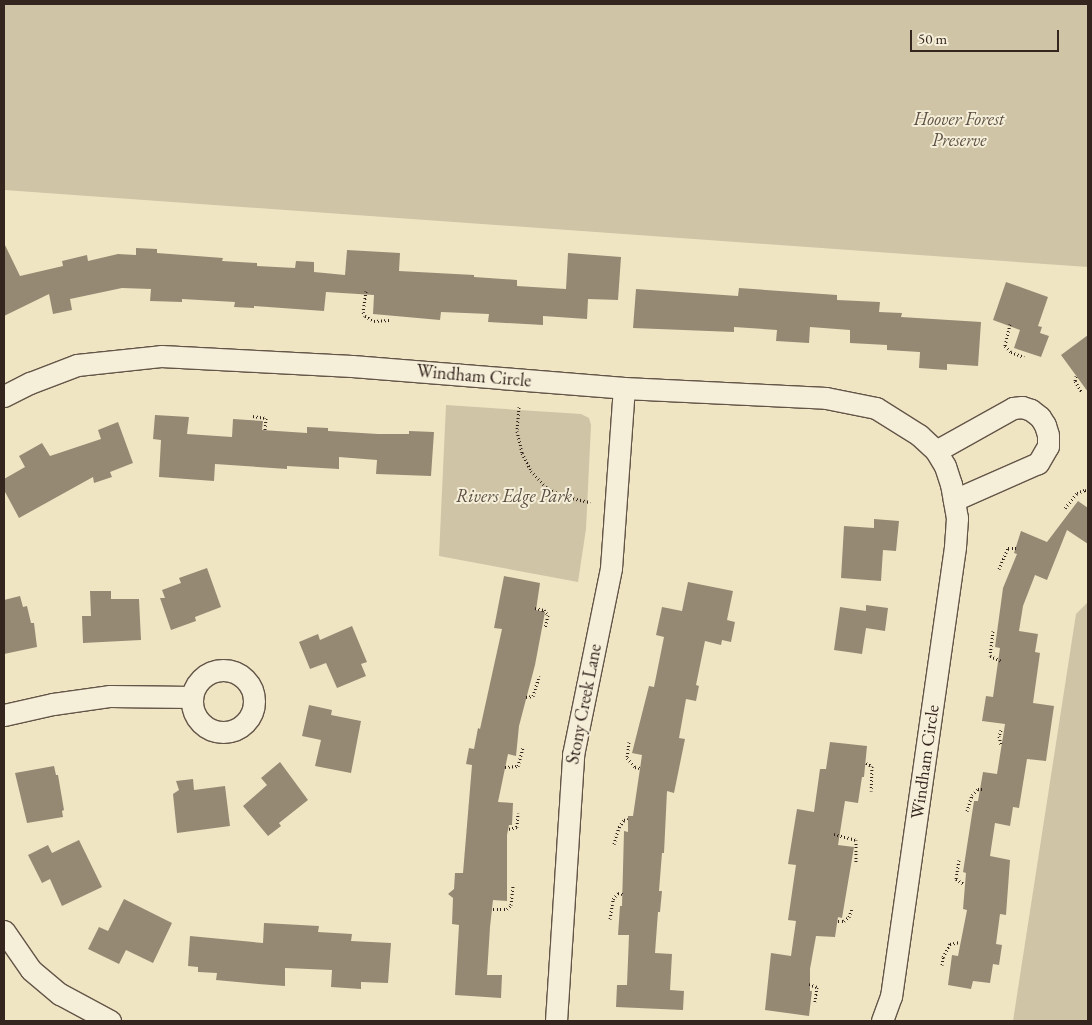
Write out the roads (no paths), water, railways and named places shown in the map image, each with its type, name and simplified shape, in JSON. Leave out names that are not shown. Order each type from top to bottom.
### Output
[{"type":"street","name":"Windham Circle","points":[[4,396],[30,383],[78,366],[161,356],[352,366],[624,388],[849,401],[876,408],[919,435],[936,451],[945,466],[954,500],[956,527],[950,588],[891,996],[882,1021]]},
{"type":"street","name":"Stony Creek Lane","points":[[556,1021],[573,755],[611,568],[624,388]]},
{"type":"street","points":[[936,451],[1013,408],[1022,407],[1031,410],[1040,417],[1048,435],[1048,446],[1044,457],[1038,463],[954,500]]},
{"type":"street","points":[[4,715],[53,704],[110,696],[192,697]]},
{"type":"street","points":[[4,931],[31,970],[60,994],[97,1016],[110,1021]]},
{"type":"park label","name":"Hoover Forest Preserve","points":[[959,130]]},
{"type":"park label","name":"Rivers Edge Park","points":[[514,496]]}]
